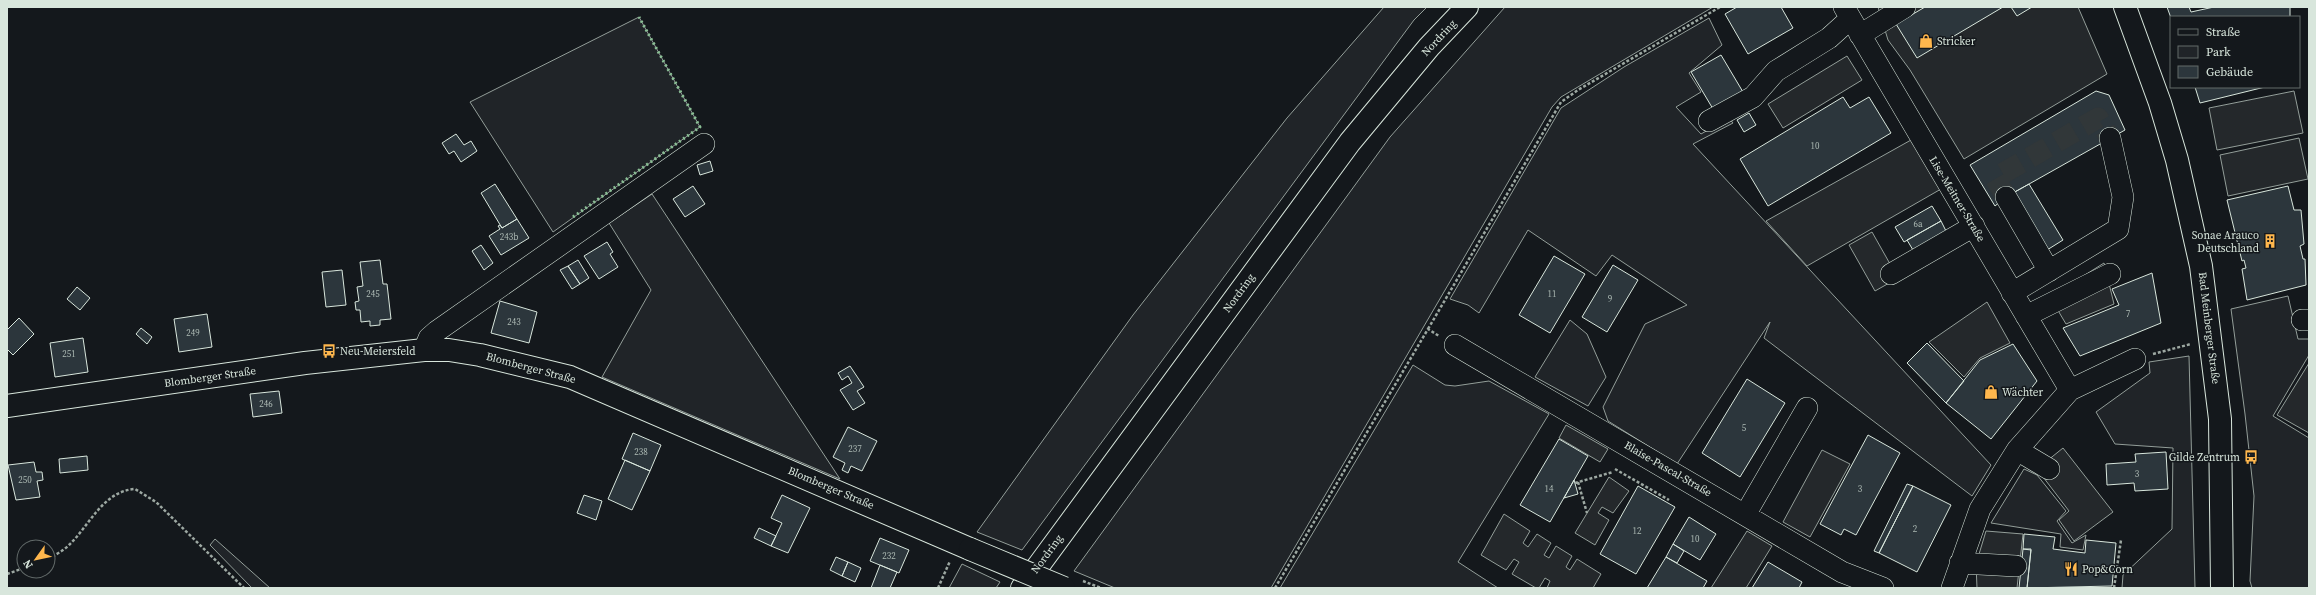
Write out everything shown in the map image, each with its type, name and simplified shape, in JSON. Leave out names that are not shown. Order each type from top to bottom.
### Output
[{"type":"main road","name":"Nordring","points":[[1022,588],[1350,142],[1429,47],[1468,7]]},
{"type":"main road","name":"Bad Meinberger Straße","points":[[2124,7],[2160,103],[2177,160],[2201,266],[2220,419],[2222,588]]},
{"type":"main road","name":"Blomberger Straße","points":[[7,406],[306,363],[424,350],[449,350],[480,355],[570,377],[1064,588]]},
{"type":"street","points":[[1709,121],[1753,98],[1776,72],[1829,38],[1851,20],[1905,7]]},
{"type":"street","name":"Lise-Meitner-Straße","points":[[1851,20],[2070,390]]},
{"type":"street","points":[[2012,293],[2118,229],[2123,197],[2110,138]]},
{"type":"street","points":[[424,350],[429,338],[437,331],[704,144]]},
{"type":"street","points":[[2006,196],[2049,271]]},
{"type":"street","points":[[1891,274],[1974,226]]},
{"type":"street","points":[[2026,316],[2110,274]]},
{"type":"street","name":"Blaise-Pascal-Straße","points":[[1455,345],[1851,577],[1883,588]]},
{"type":"street","points":[[1952,588],[1980,509],[2017,450],[2070,390],[2135,359]]},
{"type":"street","points":[[1745,515],[1808,408]]},
{"type":"street","points":[[2017,450],[2049,469]]},
{"type":"street","points":[[1960,562],[2016,566]]},
{"type":"path","points":[[1275,588],[1561,102],[1578,90],[1720,7]]},
{"type":"path","points":[[1428,329],[1455,345]]},
{"type":"path","points":[[2135,359],[2192,344]]},
{"type":"path","points":[[1615,468],[1668,500]]},
{"type":"path","points":[[1587,513],[1576,483],[1612,472]]},
{"type":"path","points":[[56,554],[68,547],[88,525],[105,502],[119,492],[135,489],[156,502],[244,588]]},
{"type":"path","points":[[2114,588],[2121,540]]},
{"type":"path","points":[[938,588],[963,545]]},
{"type":"green space","points":[[1384,7],[1427,7],[1414,20],[1022,550],[977,532],[1133,315],[1287,118]]},
{"type":"green space","points":[[1505,7],[1713,7],[1561,97],[1552,107],[1271,588],[1115,588],[1074,571],[1390,137]]},
{"type":"green space","points":[[639,17],[700,127],[553,232],[470,102]]},
{"type":"green space","points":[[1709,18],[1722,45],[1689,73],[1701,92],[1676,107],[1701,134],[1729,118],[1733,123],[1693,144],[1991,465],[1972,496],[1764,338],[1770,322],[1677,464],[1608,421],[1603,407],[1645,324],[1687,305],[1612,255],[1596,276],[1528,230],[1479,313],[1468,305],[1450,299],[1561,108],[1624,67]]},
{"type":"green space","points":[[652,194],[840,479],[602,377],[651,290],[609,223]]},
{"type":"green space","points":[[2288,296],[2298,339],[2309,339],[2309,355],[2273,416],[2309,438],[2309,588],[2252,588],[2250,581],[2254,496],[2231,309]]},
{"type":"green space","points":[[1570,320],[1587,334],[1606,377],[1588,406],[1535,377]]},
{"type":"green space","points":[[2189,356],[2195,588],[2122,588],[2123,575],[2172,529],[2173,448],[2115,444],[2096,412],[2150,373],[2149,362]]},
{"type":"green space","points":[[1413,365],[1445,385],[1455,386],[1489,381],[1549,414],[1458,562],[1498,588],[1280,588]]},
{"type":"green space","points":[[2024,469],[2037,475],[2066,511],[2057,521],[2072,543],[2086,535],[2083,550],[2060,547],[2061,534],[1991,523]]},
{"type":"green space","points":[[215,539],[270,588],[252,588],[210,545]]},
{"type":"green space","points":[[962,564],[1000,582],[996,588],[949,588]]},
{"type":"shaded area","points":[[1878,7],[2078,7],[2107,74],[1964,159],[1910,70],[1888,40]]},
{"type":"shaded area","points":[[1847,56],[1862,80],[1783,128],[1768,104]]},
{"type":"shaded area","points":[[2294,91],[2303,133],[2217,150],[2209,108]]},
{"type":"shaded area","points":[[2299,138],[2308,179],[2228,196],[2220,155]]},
{"type":"shaded area","points":[[1911,140],[1941,189],[1807,266],[1766,221]]},
{"type":"shaded area","points":[[1872,232],[1898,278],[1875,291],[1849,245]]},
{"type":"shaded area","points":[[2104,263],[2114,304],[2066,324],[2050,297]]},
{"type":"shaded area","points":[[1987,302],[2010,343],[1980,358],[1964,377],[1929,342]]},
{"type":"shaded area","points":[[2309,363],[2309,433],[2277,415]]},
{"type":"shaded area","points":[[1566,425],[1608,449],[1600,462],[1559,438]]},
{"type":"shaded area","points":[[2063,448],[2113,512],[2074,541],[2059,520],[2069,511],[2037,469]]},
{"type":"shaded area","points":[[1822,450],[1850,464],[1810,537],[1783,522]]},
{"type":"shaded area","points":[[1609,477],[1629,491],[1613,513],[1602,507],[1598,513],[1609,520],[1595,545],[1575,533]]},
{"type":"shaded area","points":[[1504,514],[1530,531],[1523,543],[1528,547],[1537,534],[1551,543],[1544,555],[1549,558],[1556,546],[1572,556],[1566,567],[1570,570],[1577,559],[1601,574],[1593,588],[1547,588],[1550,581],[1545,578],[1539,588],[1536,588],[1512,574],[1519,562],[1514,559],[1506,570],[1481,555]]},
{"type":"shaded area","points":[[1747,531],[1772,546],[1746,588],[1711,588]]},
{"type":"shaded area","points":[[1986,531],[2023,534],[2017,588],[1977,588],[1976,564]]},
{"type":"building","points":[[1737,7],[1781,7],[1793,28],[1748,54],[1725,14]]},
{"type":"building","name":"Stricker","points":[[1925,7],[2003,7],[1917,58],[1896,24]]},
{"type":"building","points":[[2011,7],[2032,7],[2017,16]]},
{"type":"building","points":[[2167,7],[2189,7],[2191,12],[2214,7],[2290,7],[2290,16],[2170,16]]},
{"type":"building","points":[[1721,55],[1743,92],[1713,109],[1691,72]]},
{"type":"building","points":[[2195,88],[2261,88],[2200,103]]},
{"type":"building","points":[[2096,91],[2109,95],[2125,130],[2006,197],[1995,206],[1970,165]]},
{"type":"building","points":[[1843,97],[1850,108],[1869,97],[1891,133],[1768,206],[1740,159]]},
{"type":"building","points":[[1749,113],[1756,125],[1744,132],[1737,120]]},
{"type":"building","points":[[456,134],[464,145],[471,141],[477,151],[461,162],[454,151],[449,154],[442,143]]},
{"type":"building","points":[[710,161],[713,171],[700,175],[697,165]]},
{"type":"building","points":[[495,184],[517,219],[502,228],[481,193]]},
{"type":"building","points":[[2029,184],[2063,240],[2047,250],[2011,194]]},
{"type":"building","points":[[693,186],[705,204],[685,217],[673,199]]},
{"type":"building","name":"Sonae Arauco Deutschland","points":[[2288,186],[2294,210],[2301,210],[2304,244],[2300,246],[2303,259],[2305,259],[2306,285],[2247,300],[2242,269],[2246,268],[2244,260],[2242,261],[2227,200]]},
{"type":"building","points":[[1932,206],[1941,221],[1904,242],[1895,227]]},
{"type":"building","points":[[517,219],[529,238],[501,255],[489,236],[500,229],[498,226],[500,225],[502,228]]},
{"type":"building","points":[[1941,221],[1946,231],[1913,250],[1907,240]]},
{"type":"building","points":[[607,242],[613,252],[610,254],[618,267],[599,279],[584,256]]},
{"type":"building","points":[[481,245],[493,263],[484,270],[472,251]]},
{"type":"building","points":[[1554,256],[1585,274],[1550,333],[1519,315]]},
{"type":"building","points":[[380,260],[383,284],[387,284],[391,319],[380,320],[380,325],[370,326],[370,321],[361,322],[360,310],[356,310],[355,302],[359,301],[357,287],[363,286],[360,262]]},
{"type":"building","points":[[578,260],[589,278],[580,284],[568,266]]},
{"type":"building","points":[[1613,265],[1638,280],[1607,332],[1582,317]]},
{"type":"building","points":[[568,266],[580,284],[572,289],[560,270]]},
{"type":"building","points":[[342,270],[346,305],[326,307],[322,272]]},
{"type":"building","points":[[2152,273],[2161,323],[2080,356],[2063,328],[2119,305],[2112,289]]},
{"type":"building","points":[[77,287],[90,298],[80,310],[67,299]]},
{"type":"building","points":[[500,301],[537,312],[529,343],[491,333]]},
{"type":"building","points":[[207,314],[212,347],[179,352],[174,319]]},
{"type":"building","points":[[19,318],[34,334],[13,355],[7,349],[7,330]]},
{"type":"building","points":[[141,328],[152,337],[147,344],[136,334]]},
{"type":"building","points":[[83,338],[88,372],[55,377],[50,343]]},
{"type":"building","points":[[1927,343],[1964,381],[1946,403],[1907,363]]},
{"type":"building","name":"Wächter","points":[[2013,344],[2037,381],[1991,439],[1946,403],[1980,360]]},
{"type":"building","points":[[850,366],[864,387],[857,391],[865,403],[853,410],[840,390],[852,383],[848,376],[842,380],[838,373]]},
{"type":"building","points":[[1747,379],[1785,403],[1740,477],[1702,453]]},
{"type":"building","points":[[279,391],[282,413],[253,417],[250,394]]},
{"type":"building","points":[[848,427],[877,441],[862,471],[851,466],[848,473],[842,470],[845,463],[833,457]]},
{"type":"building","points":[[633,433],[661,445],[650,471],[622,459]]},
{"type":"building","points":[[1868,435],[1900,453],[1856,535],[1844,529],[1841,535],[1820,524]]},
{"type":"building","points":[[1559,439],[1588,456],[1550,522],[1520,505]]},
{"type":"building","points":[[2166,452],[2168,489],[2135,491],[2134,483],[2107,485],[2106,464],[2136,462],[2135,454]]},
{"type":"building","points":[[87,456],[88,470],[60,473],[59,459]]},
{"type":"building","points":[[625,460],[650,471],[632,510],[608,499]]},
{"type":"building","points":[[34,462],[36,472],[42,472],[43,480],[37,481],[40,497],[16,500],[8,465]]},
{"type":"building","points":[[1574,480],[1578,494],[1564,498]]},
{"type":"building","points":[[1907,484],[1913,486],[1879,553],[1874,551]]},
{"type":"building","points":[[1638,486],[1675,507],[1636,574],[1600,554]]},
{"type":"building","points":[[1913,486],[1951,505],[1917,572],[1879,553]]},
{"type":"building","points":[[584,495],[602,501],[596,520],[577,513]]},
{"type":"building","points":[[782,495],[810,508],[788,553],[771,546],[782,523],[771,518]]},
{"type":"building","points":[[1689,517],[1716,534],[1700,560],[1673,544]]},
{"type":"building","points":[[759,528],[776,536],[771,546],[754,538]]},
{"type":"building","name":"Pop&Corn","points":[[2024,534],[2055,537],[2053,549],[2085,553],[2086,540],[2116,543],[2112,586],[2027,588],[2031,549],[2023,549]]},
{"type":"building","points":[[880,538],[909,550],[899,573],[870,561]]},
{"type":"building","points":[[1673,544],[1684,551],[1677,563],[1666,557]]},
{"type":"building","points":[[2023,549],[2031,550],[2027,588],[2019,588]]},
{"type":"building","points":[[836,557],[848,562],[842,576],[830,570]]},
{"type":"building","points":[[1666,557],[1707,581],[1703,588],[1647,588]]},
{"type":"building","points":[[848,562],[861,568],[855,582],[842,576]]},
{"type":"building","points":[[1768,562],[1802,582],[1799,588],[1752,588]]},
{"type":"building","points":[[880,565],[897,572],[890,588],[871,588]]},
{"type":"tunnel","points":[[2006,197],[1995,178],[2098,118],[2110,138]]},
{"type":"hedge","points":[[573,217],[700,127],[639,17]]},
{"type":"place","name":"Stricker","points":[[1926,41]]},
{"type":"place","name":"Sonae Arauco Deutschland","points":[[2270,241]]},
{"type":"place","name":"Neu-Meiersfeld","points":[[329,351]]},
{"type":"place","name":"Wächter","points":[[1991,392]]},
{"type":"place","name":"Gilde Zentrum","points":[[2251,457]]},
{"type":"place","name":"Pop&Corn","points":[[2071,569]]}]
